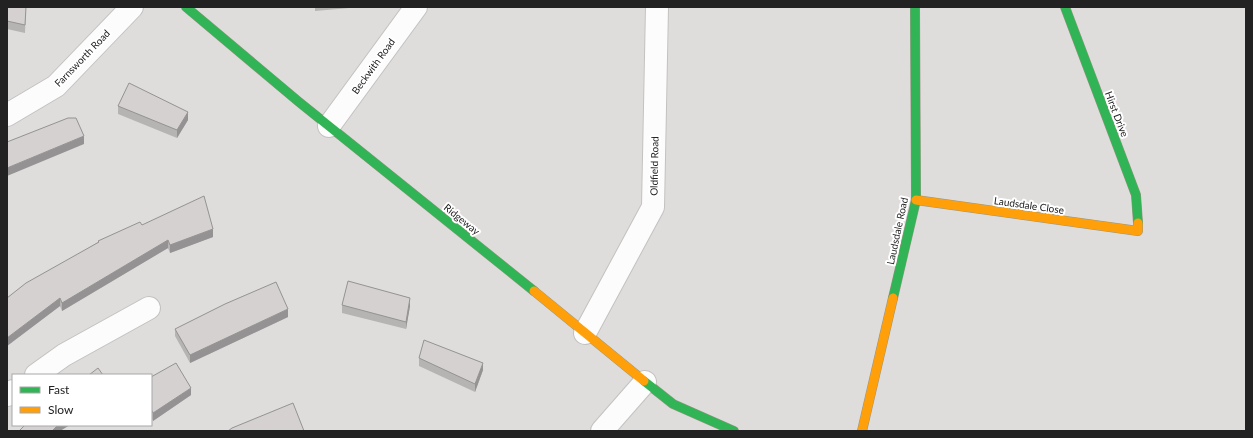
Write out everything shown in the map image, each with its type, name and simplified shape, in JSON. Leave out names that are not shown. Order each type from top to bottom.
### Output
[{"type":"street","name":"Farnsworth Road","points":[[7,115],[56,86],[132,7]]},
{"type":"street","name":"Ridgeway","points":[[186,7],[329,126],[673,404],[734,431]]},
{"type":"street","name":"Beckwith Road","points":[[329,126],[416,7]]},
{"type":"street","name":"Oldfield Road","points":[[584,333],[653,208],[657,7]]},
{"type":"street","name":"Laudsdale Road","points":[[862,431],[916,200],[914,7]]},
{"type":"street","name":"Hirst Drive","points":[[1065,7],[1136,195],[1138,231]]},
{"type":"street","name":"Laudsdale Close","points":[[916,200],[1138,231]]},
{"type":"street","points":[[37,374],[64,355],[149,308]]},
{"type":"street","points":[[602,431],[645,382]]},
{"type":"shaded area","points":[[7,7],[1246,7],[1246,431],[7,431]]},
{"type":"building","points":[[7,7],[26,7],[25,25],[7,21]]},
{"type":"building","points":[[129,83],[188,112],[177,130],[118,106]]},
{"type":"building","points":[[68,118],[76,118],[84,136],[7,168],[7,142]]},
{"type":"building","points":[[204,196],[213,229],[170,245],[168,240],[62,303],[60,298],[7,338],[7,298],[26,283],[99,242],[98,241],[140,222],[142,225]]},
{"type":"building","points":[[348,281],[410,298],[406,322],[342,305]]},
{"type":"building","points":[[276,282],[288,309],[190,355],[175,329],[225,304]]},
{"type":"building","points":[[424,340],[483,363],[475,384],[419,358]]},
{"type":"building","points":[[176,363],[191,388],[153,413],[152,376]]},
{"type":"building","points":[[98,368],[102,374],[90,374]]},
{"type":"building","points":[[293,403],[304,431],[228,431],[232,428]]},
{"type":"building","points":[[24,426],[57,426],[52,431],[19,431]]},
{"type":"traffic: fast","points":[[186,7],[299,102],[534,291]]},
{"type":"traffic: fast","points":[[893,298],[916,200],[915,7]]},
{"type":"traffic: fast","points":[[1065,7],[1136,195],[1138,223]]},
{"type":"traffic: fast","points":[[644,381],[673,404],[734,431]]},
{"type":"traffic: slow","points":[[916,200],[1138,231],[1138,223]]},
{"type":"traffic: slow","points":[[534,291],[644,381]]},
{"type":"traffic: slow","points":[[862,431],[893,298]]}]
